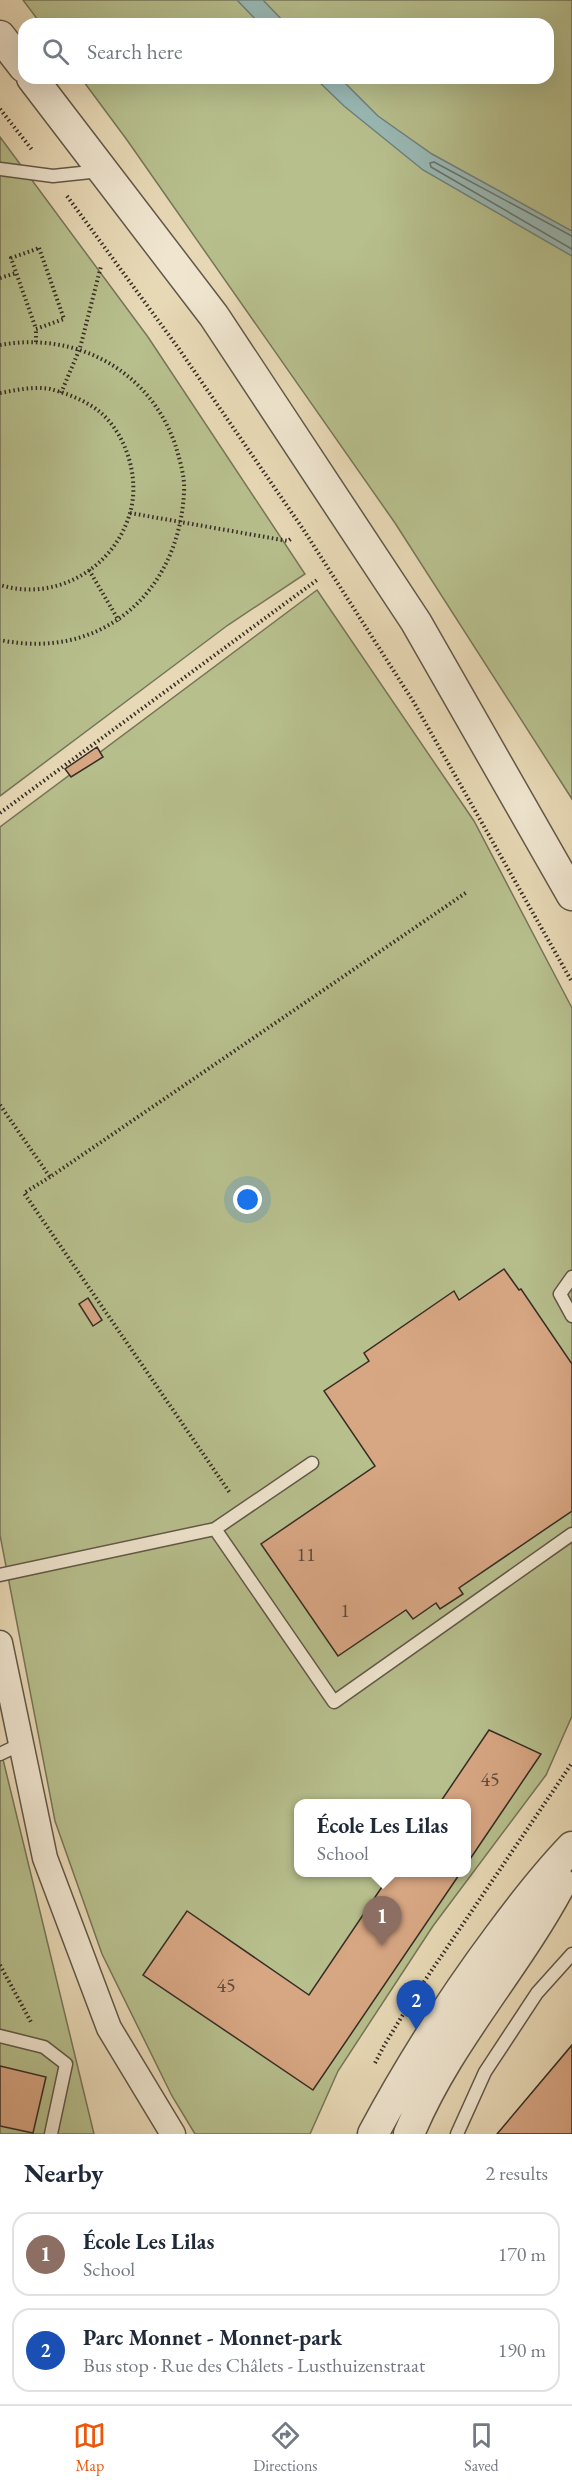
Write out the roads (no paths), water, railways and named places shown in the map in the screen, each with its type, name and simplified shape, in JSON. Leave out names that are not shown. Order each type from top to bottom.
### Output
[{"type":"street","points":[[0,36],[18,59]]},
{"type":"street","points":[[37,84],[214,316],[416,622],[572,895]]},
{"type":"street","points":[[0,1643],[10,1749],[45,1858],[109,2028],[173,2134]]},
{"type":"street","points":[[373,2134],[405,2074],[478,1965],[546,1874],[572,1847]]},
{"type":"street","points":[[409,2134],[418,2111],[453,2048],[560,1886],[572,1859]]},
{"type":"lane","points":[[0,169],[53,176],[104,171]]},
{"type":"lane","points":[[572,1276],[560,1294],[572,1316]]},
{"type":"lane","points":[[0,1575],[215,1529],[312,1463]]},
{"type":"lane","points":[[215,1529],[334,1702],[572,1534]]},
{"type":"lane","points":[[457,2134],[485,2072],[537,1993],[572,1954]]},
{"type":"lane","points":[[0,2036],[44,2047],[66,2064],[51,2134]]},
{"type":"water","points":[[237,0],[263,0],[280,18],[254,18]]},
{"type":"water","points":[[321,84],[346,84],[378,116],[432,154],[572,231],[572,256],[423,170],[344,106]]},
{"type":"place","name":"École Les Lilas","points":[[382,1946]]},
{"type":"place","name":"Parc Monnet - Monnet-park","points":[[416,2030]]}]
